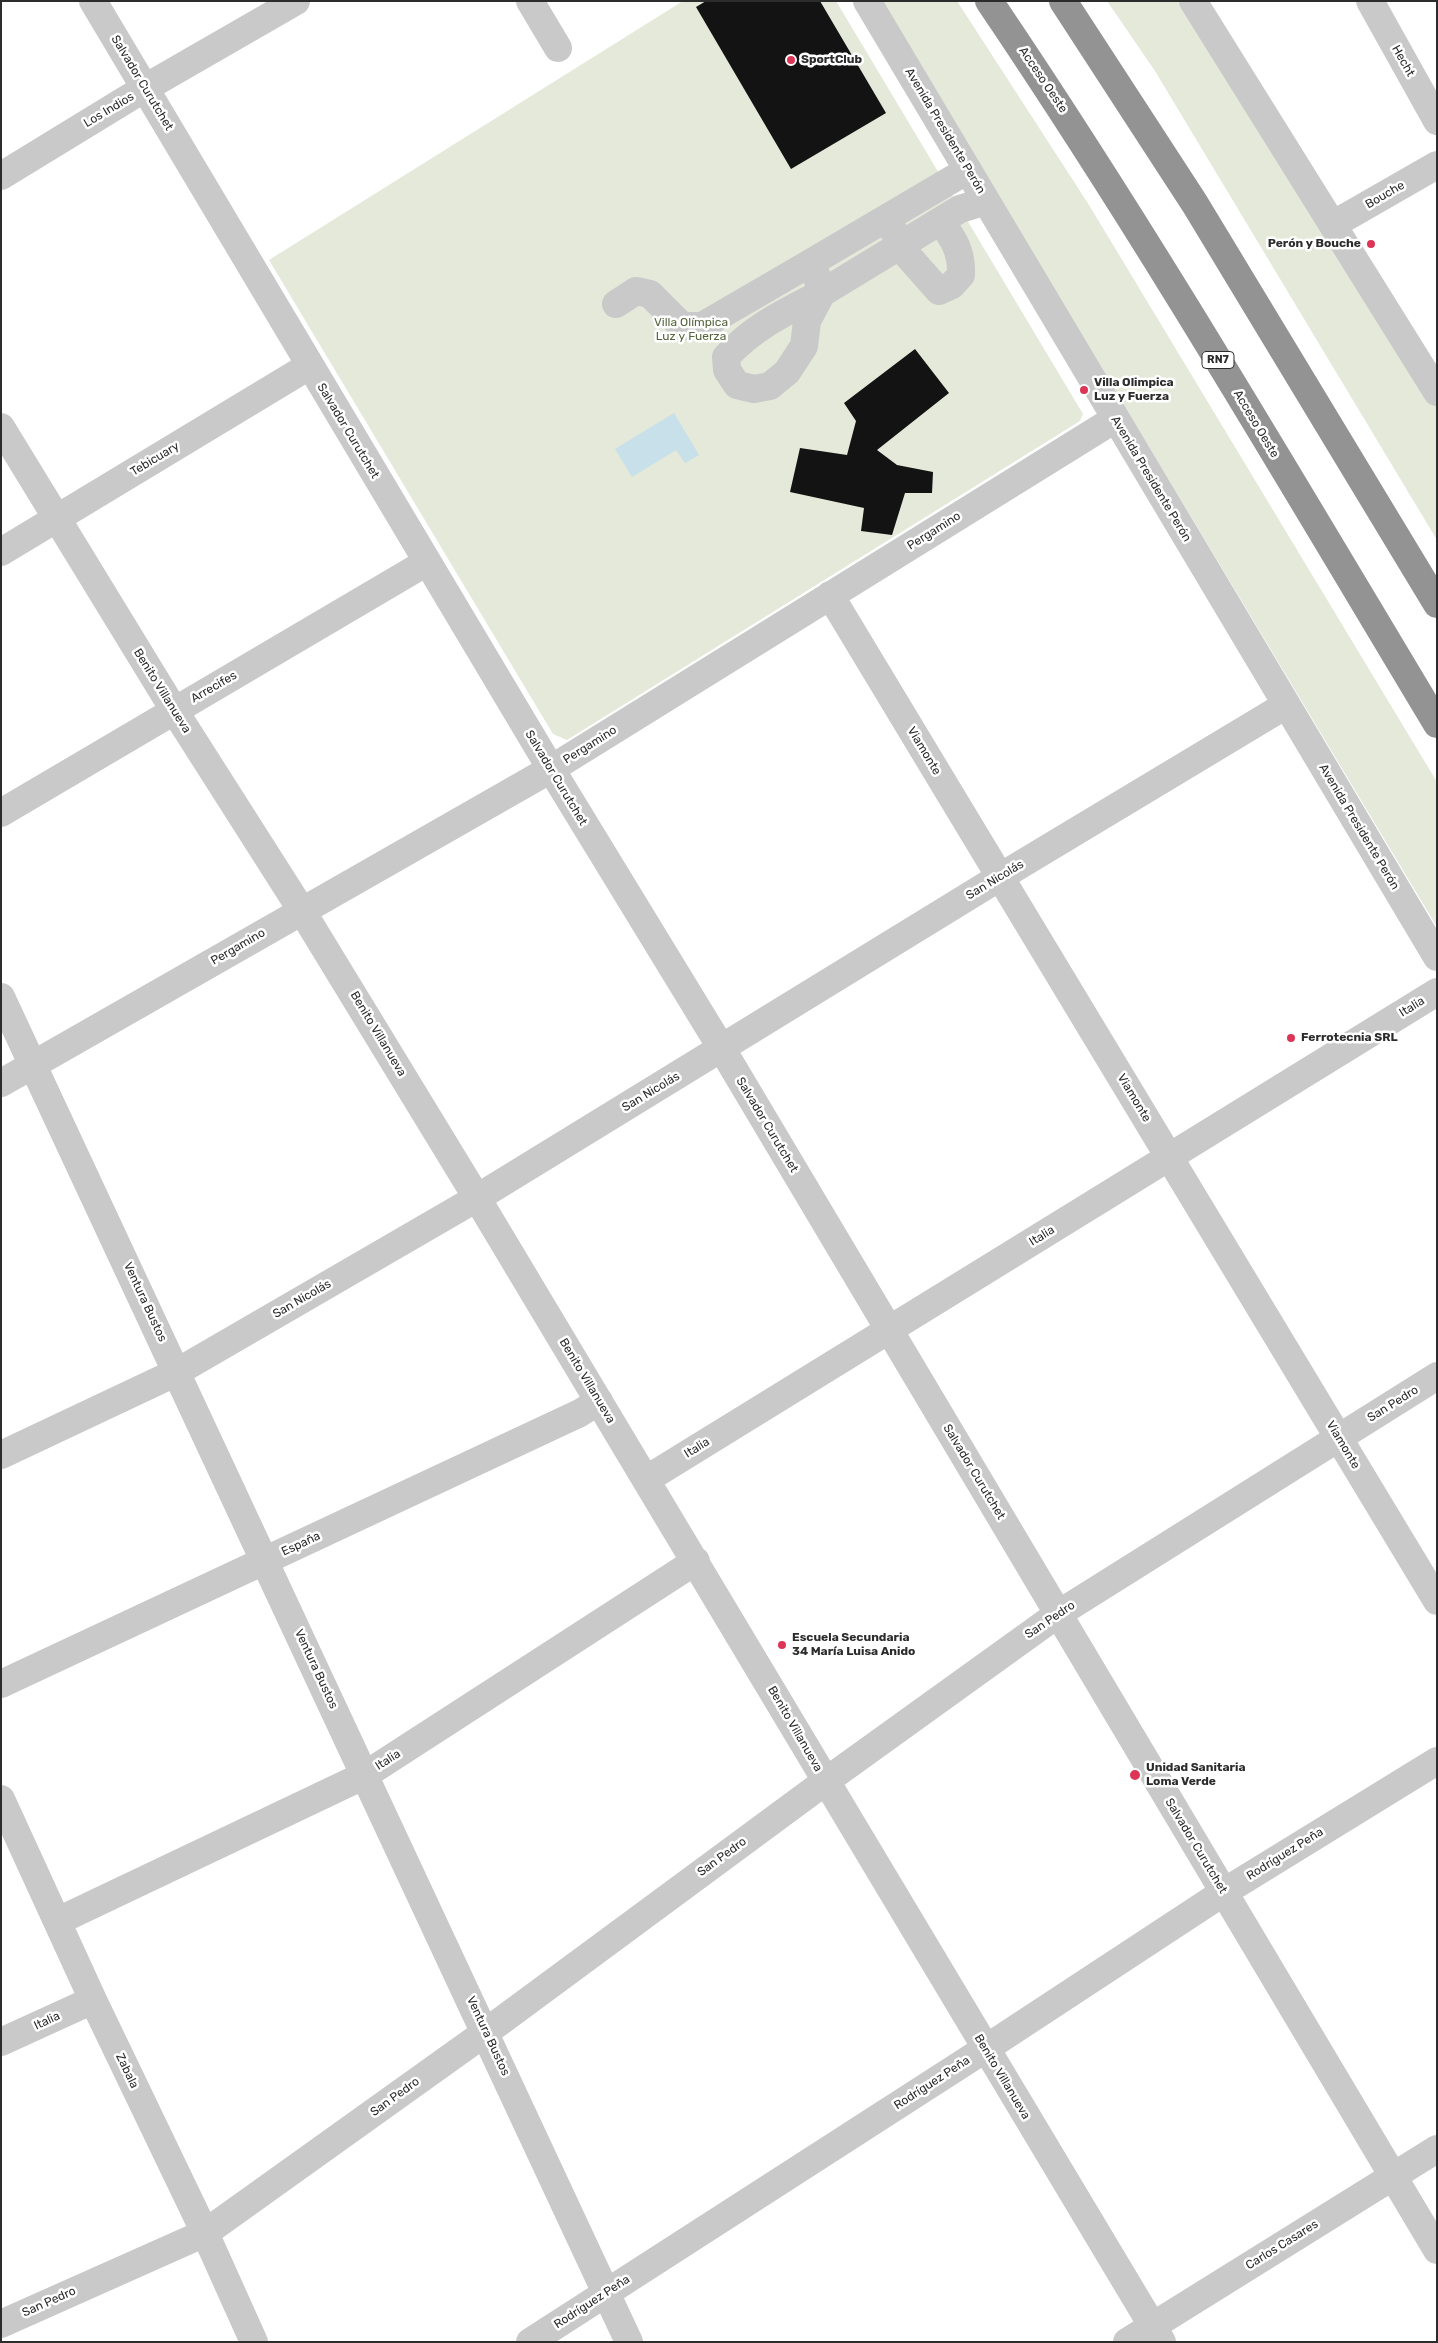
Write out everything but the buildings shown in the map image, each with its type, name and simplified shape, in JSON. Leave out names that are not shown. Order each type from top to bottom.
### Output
[{"type":"highway","name":"Acceso Oeste","points":[[990,1],[1072,123],[1164,270],[1437,724]]},
{"type":"highway","points":[[1063,1],[1195,204],[1437,604]]},
{"type":"street","name":"Salvador Curutchet","points":[[93,1],[550,769],[722,1049],[1437,2250]]},
{"type":"street","name":"Los Indios","points":[[1,176],[146,88],[296,1]]},
{"type":"street","points":[[530,1],[558,48]]},
{"type":"street","name":"Avenida Presidente Perón","points":[[867,1],[1437,957]]},
{"type":"street","points":[[1193,1],[1334,224],[1437,392]]},
{"type":"street","name":"Hecht","points":[[1370,1],[1437,121]]},
{"type":"street","name":"Bouche","points":[[1334,224],[1437,165]]},
{"type":"street","points":[[616,304],[636,292],[650,294],[682,326],[702,326],[968,170]]},
{"type":"street","points":[[812,262],[822,292],[960,209],[986,201]]},
{"type":"street","points":[[886,218],[908,256],[939,291],[952,286],[961,275],[962,258],[950,234],[940,221]]},
{"type":"street","name":"Tebicuary","points":[[1,552],[309,366]]},
{"type":"street","name":"Pergamino","points":[[1,1083],[550,769],[1115,419]]},
{"type":"street","name":"Benito Villanueva","points":[[1,427],[174,710],[302,910],[648,1479],[985,2049],[1157,2334]]},
{"type":"street","name":"Arrecifes","points":[[1,813],[427,562]]},
{"type":"street","name":"Viamonte","points":[[830,595],[1437,1601]]},
{"type":"street","name":"San Nicolás","points":[[1,1455],[177,1372],[477,1198],[1000,877],[1286,705]]},
{"type":"street","name":"Italia","points":[[648,1479],[1437,992]]},
{"type":"street","name":"Ventura Bustos","points":[[1,997],[266,1560],[629,2342]]},
{"type":"street","name":"San Pedro","points":[[1,2324],[205,2233],[486,2032],[826,1781],[1058,1614],[1437,1376]]},
{"type":"street","name":"España","points":[[1,1684],[580,1413],[599,1401]]},
{"type":"street","name":"Italia","points":[[58,1921],[365,1774],[696,1561]]},
{"type":"street","name":"Rodríguez Peña","points":[[530,2342],[985,2049],[1224,1892],[1437,1761]]},
{"type":"street","name":"Zabala","points":[[1,1799],[93,2000],[205,2233],[254,2342]]},
{"type":"street","name":"Italia","points":[[1,2042],[93,2000]]},
{"type":"street","name":"Carlos Casares","points":[[1127,2342],[1157,2334],[1437,2149]]},
{"type":"green space","name":"Villa Olímpica Luz y Fuerza","points":[[683,1],[836,1],[1083,414],[1080,421],[567,740],[553,734],[269,260]]},
{"type":"green space","points":[[882,1],[957,1],[1089,205],[1437,782],[1437,927]]},
{"type":"green space","points":[[1107,1],[1182,1],[1437,408],[1437,540],[1155,71]]},
{"type":"water","points":[[674,413],[699,455],[685,463],[676,450],[632,477],[615,449]]},
{"type":"place","name":"SportClub","points":[[791,60]]},
{"type":"place","name":"Perón y Bouche","points":[[1371,244]]},
{"type":"place","name":"Villa Olimpica Luz y Fuerza","points":[[1084,390]]},
{"type":"place","name":"Ferrotecnia SRL","points":[[1291,1038]]},
{"type":"place","name":"Escuela Secundaria 34 María Luisa Anido","points":[[782,1645]]},
{"type":"place","name":"Unidad Sanitaria Loma Verde","points":[[1135,1775]]}]
